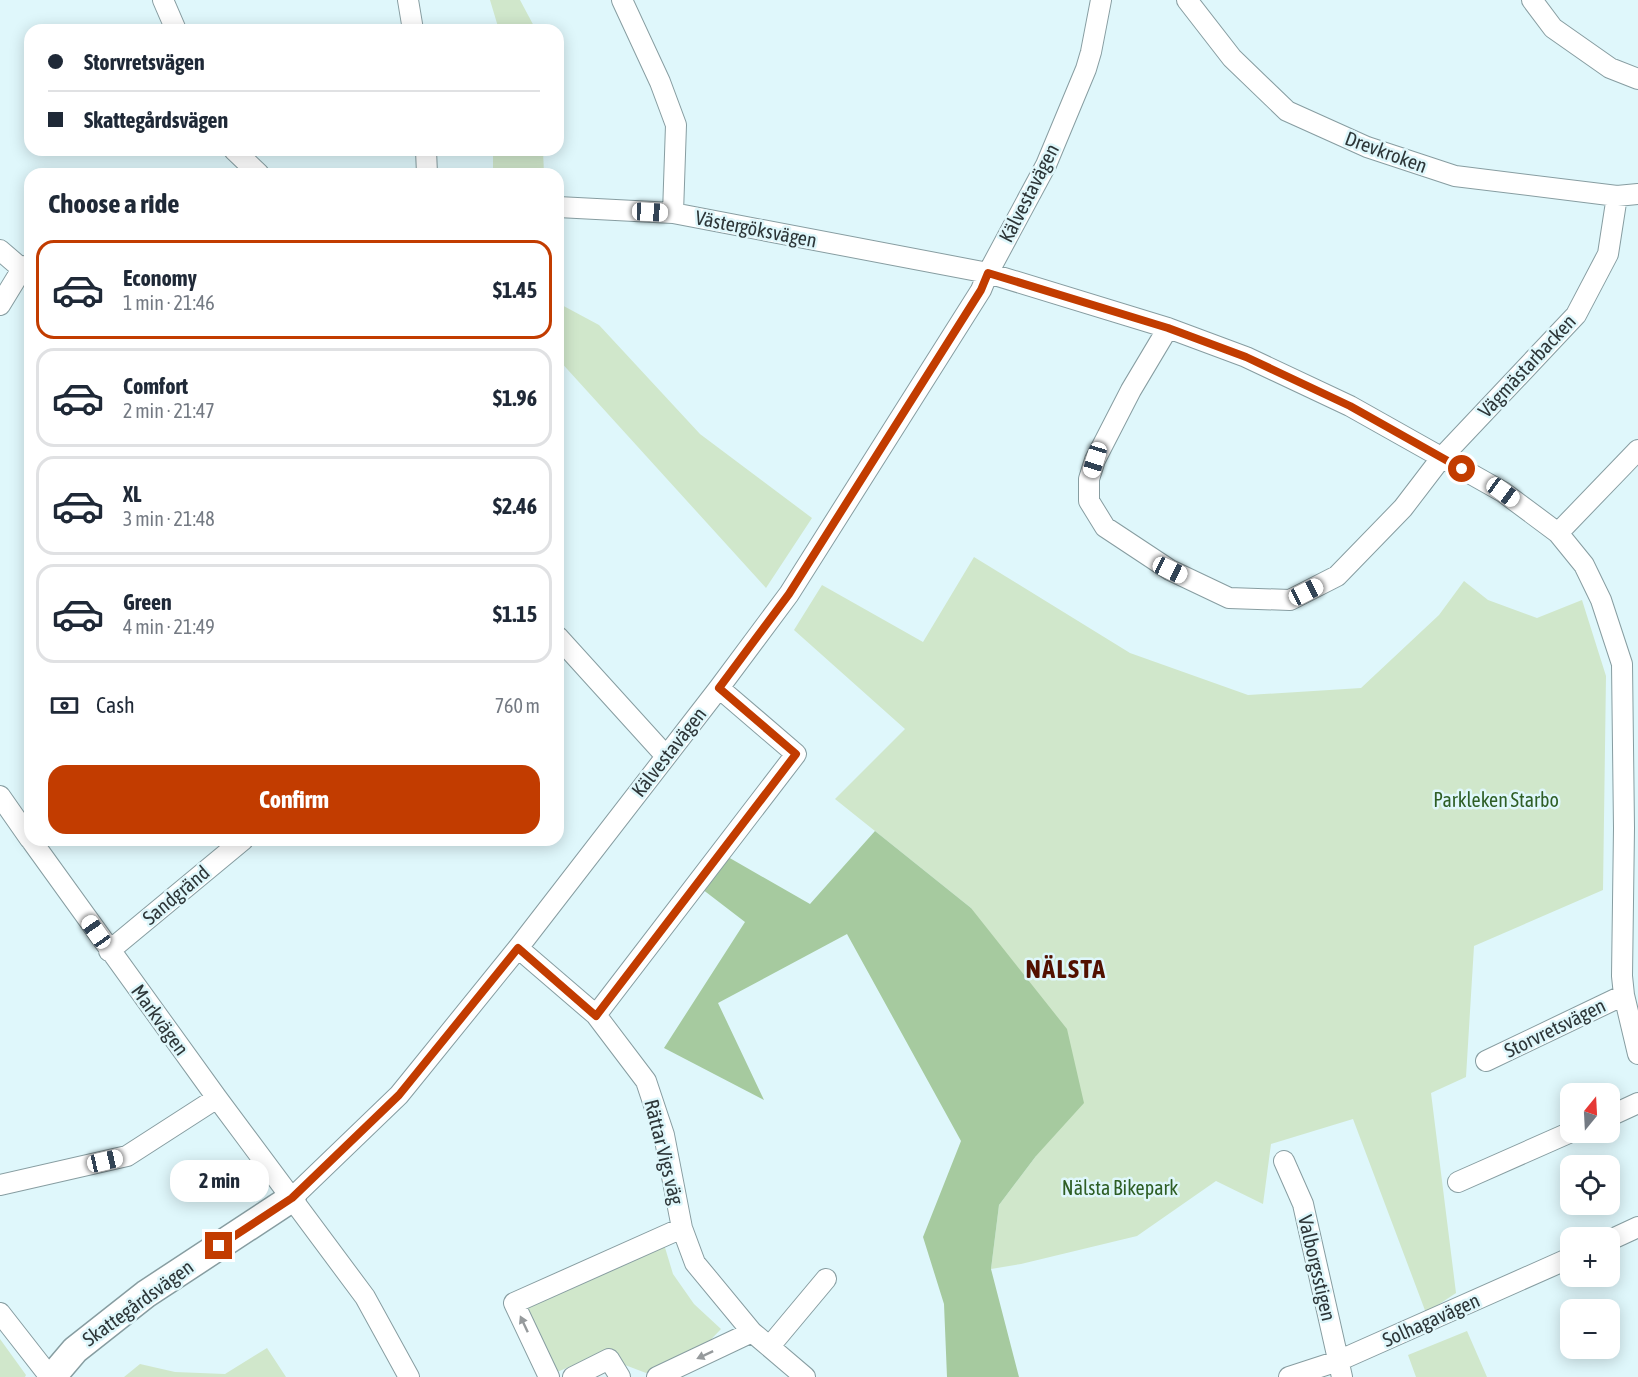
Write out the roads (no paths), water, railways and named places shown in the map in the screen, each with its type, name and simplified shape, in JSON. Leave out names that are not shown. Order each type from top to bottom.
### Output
[{"type":"street","points":[[163,0],[173,24]]},
{"type":"street","points":[[408,0],[412,24]]},
{"type":"street","name":"Västergöksvägen","points":[[622,0],[660,82],[676,125],[673,213],[988,273]]},
{"type":"street","name":"Kälvestavägen","points":[[292,1198],[399,1095],[518,948],[789,594],[974,300],[1046,165],[1082,80],[1091,52],[1101,0]]},
{"type":"street","name":"Drevkroken","points":[[1187,0],[1232,58],[1287,111],[1367,147],[1455,176],[1617,196],[1638,194]]},
{"type":"street","points":[[1532,0],[1553,28],[1610,68],[1638,79]]},
{"type":"street","name":"Vägmästarbacken","points":[[1168,328],[1131,390],[1095,460],[1089,479],[1089,501],[1105,527],[1170,570],[1229,598],[1290,600],[1337,576],[1403,508],[1442,457],[1576,315],[1608,254],[1617,196]]},
{"type":"street","points":[[564,207],[673,213]]},
{"type":"street","points":[[0,250],[24,266]]},
{"type":"street","points":[[0,305],[24,270]]},
{"type":"street","name":"Storvretsvägen","points":[[988,273],[1168,328],[1256,362],[1350,406],[1442,457],[1503,492],[1558,533],[1584,565],[1601,600],[1623,664],[1622,976],[1638,1054]]},
{"type":"street","points":[[1558,533],[1638,450]]},
{"type":"street","points":[[564,644],[665,755]]},
{"type":"street","points":[[596,1016],[796,754],[719,688]]},
{"type":"street","name":"Markvägen","points":[[0,796],[24,829]]},
{"type":"street","name":"Markvägen","points":[[36,846],[217,1098],[365,1297],[409,1377]]},
{"type":"street","name":"Sandgränd","points":[[110,951],[236,846]]},
{"type":"street","name":"Rättar Vigs väg","points":[[518,948],[596,1016],[646,1081],[664,1135],[682,1228],[695,1263],[752,1332],[805,1377]]},
{"type":"street","name":"Storvretsvägen","points":[[1486,1061],[1624,994]]},
{"type":"street","points":[[0,1185],[127,1156],[217,1098]]},
{"type":"street","points":[[1620,1111],[1638,1103]]},
{"type":"street","points":[[1458,1182],[1560,1137]]},
{"type":"street","name":"Valborgsstigen","points":[[1284,1161],[1303,1204],[1340,1369]]},
{"type":"street","name":"Skattegårdsvägen","points":[[51,1377],[75,1350],[146,1294],[292,1198]]},
{"type":"street","points":[[1620,1235],[1638,1227]]},
{"type":"street","name":"Rättar Vigs väg","points":[[549,1377],[514,1302],[682,1228]]},
{"type":"street","name":"Solhagavägen","points":[[1289,1377],[1340,1369],[1560,1263]]},
{"type":"street","points":[[770,1346],[826,1279]]},
{"type":"street","points":[[0,1313],[51,1377]]},
{"type":"street","points":[[657,1377],[752,1332]]},
{"type":"street","points":[[573,1377],[609,1359],[620,1377]]},
{"type":"district","name":"NÄLSTA","points":[[1066,969]]},
{"type":"park label","name":"Parkleken Starbo","points":[[1496,800]]},
{"type":"park label","name":"Nälsta Bikepark","points":[[1120,1188]]}]
